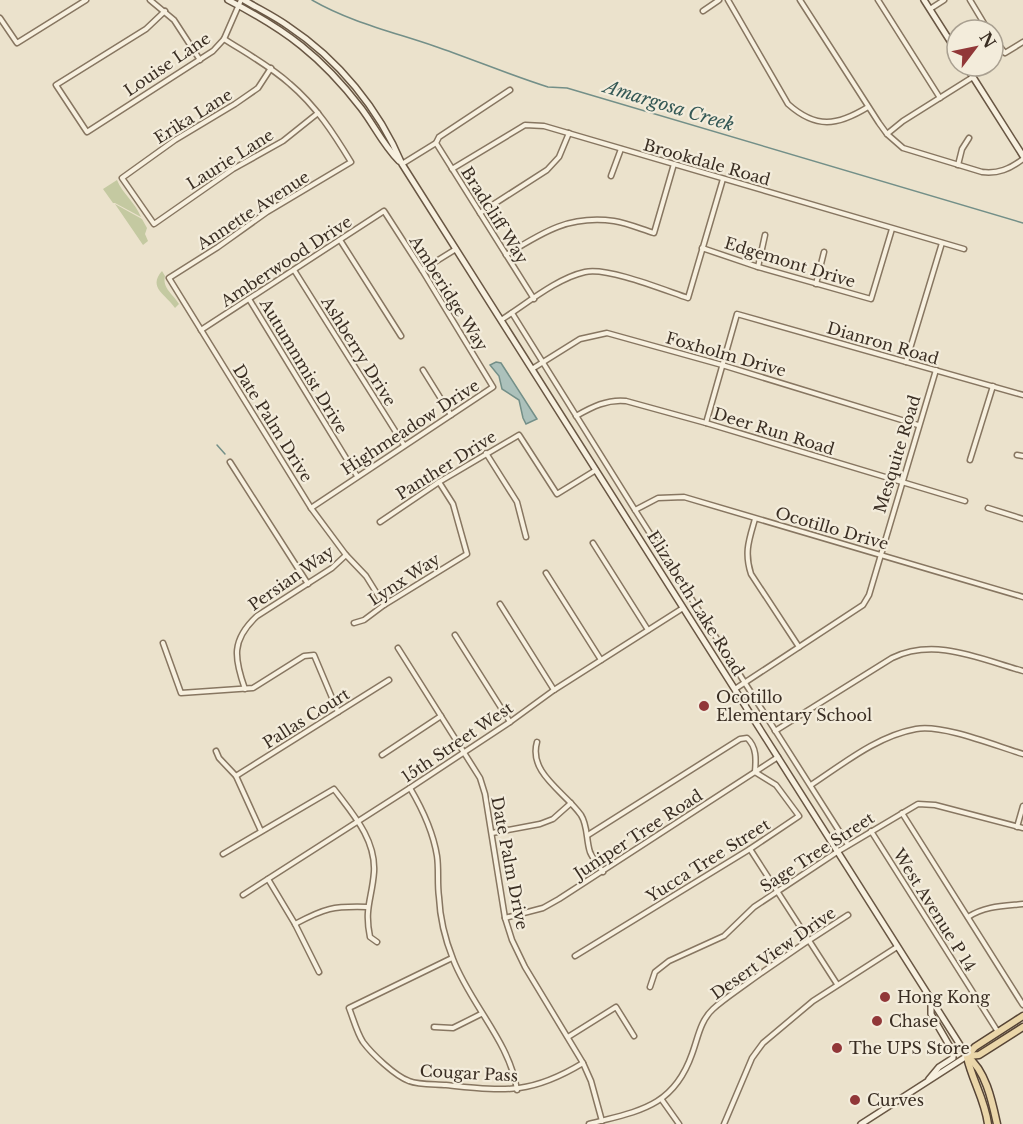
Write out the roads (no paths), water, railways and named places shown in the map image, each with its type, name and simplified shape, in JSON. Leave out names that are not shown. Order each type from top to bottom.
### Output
[{"type":"main road","name":"Elizabeth Lake Road","points":[[228,0],[241,2],[284,31],[330,70],[363,111],[387,149],[402,164],[967,1056]]},
{"type":"main road","points":[[924,0],[945,33]]},
{"type":"main road","points":[[974,78],[1023,157]]},
{"type":"main road","points":[[925,1083],[939,1067],[953,1058],[953,1052],[931,1014],[932,1002]]},
{"type":"main road","points":[[861,1124],[967,1056],[975,1047],[1023,1016]]},
{"type":"main road","points":[[967,1056],[979,1055],[1023,1027]]},
{"type":"main road","points":[[967,1056],[984,1104],[988,1124]]},
{"type":"main road","points":[[967,1056],[975,1063],[984,1082],[997,1124]]},
{"type":"street","points":[[0,18],[16,43],[86,0]]},
{"type":"street","points":[[150,0],[174,20],[200,60]]},
{"type":"street","points":[[703,11],[719,0]]},
{"type":"street","points":[[728,0],[788,104],[800,114],[814,122],[845,120],[868,107]]},
{"type":"street","points":[[800,0],[868,107],[887,134],[903,148],[992,173],[1003,171],[1023,157]]},
{"type":"street","points":[[878,0],[940,98]]},
{"type":"street","points":[[930,9],[944,0]]},
{"type":"street","points":[[970,0],[981,18]]},
{"type":"street","name":"Louise Lane","points":[[165,11],[146,29],[56,85],[87,132],[213,51],[224,39],[241,2]]},
{"type":"street","points":[[224,39],[271,68],[318,113]]},
{"type":"street","points":[[1005,53],[1023,42]]},
{"type":"street","name":"Erika Lane","points":[[154,224],[122,178],[175,140],[258,88],[271,68]]},
{"type":"street","points":[[887,134],[903,121],[971,78]]},
{"type":"street","points":[[402,164],[436,143],[439,137],[510,90]]},
{"type":"street","name":"Annette Avenue","points":[[169,279],[267,212],[351,162],[318,113]]},
{"type":"street","name":"Laurie Lane","points":[[154,224],[233,169],[283,141],[318,113]]},
{"type":"street","name":"Brookdale Road","points":[[452,170],[525,125],[544,126],[964,249]]},
{"type":"street","points":[[480,213],[547,170],[559,157],[568,133]]},
{"type":"street","points":[[958,165],[962,149],[969,138]]},
{"type":"street","name":"Bradcliff Way","points":[[436,143],[534,299]]},
{"type":"street","points":[[611,176],[621,149]]},
{"type":"street","points":[[506,255],[558,225],[586,221],[615,221],[654,233],[674,164]]},
{"type":"street","points":[[501,321],[565,280],[587,272],[607,272],[688,298],[723,178]]},
{"type":"street","name":"Amberwood Drive","points":[[201,330],[384,211]]},
{"type":"street","name":"Amberidge Way","points":[[384,211],[493,387]]},
{"type":"street","name":"Edgemont Drive","points":[[702,248],[758,267],[871,299],[892,229]]},
{"type":"street","points":[[758,267],[765,235]]},
{"type":"street","points":[[340,240],[401,336]]},
{"type":"street","points":[[906,362],[942,243]]},
{"type":"street","points":[[422,270],[456,249]]},
{"type":"street","points":[[816,284],[824,252]]},
{"type":"street","name":"Ashberry Drive","points":[[294,270],[404,445]]},
{"type":"street","name":"Date Palm Drive","points":[[169,279],[310,508],[346,555],[366,576],[384,605]]},
{"type":"street","name":"Autumnmist Drive","points":[[249,299],[357,476]]},
{"type":"street","points":[[512,313],[848,845]]},
{"type":"street","name":"Dianron Road","points":[[722,365],[737,314],[1023,395]]},
{"type":"street","name":"Foxholm Drive","points":[[532,369],[580,339],[607,333],[722,365],[918,425]]},
{"type":"street","points":[[706,423],[722,365]]},
{"type":"street","points":[[423,370],[451,415]]},
{"type":"street","name":"Mesquite Road","points":[[735,689],[863,605],[869,595],[936,370]]},
{"type":"street","points":[[970,460],[993,386]]},
{"type":"street","name":"Highmeadow Drive","points":[[310,508],[493,387]]},
{"type":"street","name":"Deer Run Road","points":[[576,416],[598,404],[614,400],[626,401],[965,501]]},
{"type":"street","name":"Panther Drive","points":[[380,522],[439,482],[519,435],[557,494],[596,470]]},
{"type":"street","points":[[486,453],[517,502],[526,537]]},
{"type":"street","points":[[1017,454],[1023,456]]},
{"type":"street","points":[[230,462],[308,584]]},
{"type":"street","name":"Lynx Way","points":[[354,623],[364,620],[384,605],[467,554],[453,504],[439,482]]},
{"type":"street","name":"Ocotillo Drive","points":[[635,510],[658,498],[684,497],[1023,597]]},
{"type":"street","points":[[988,508],[1023,519]]},
{"type":"street","points":[[755,519],[747,546],[746,560],[751,574],[799,647]]},
{"type":"street","points":[[593,543],[648,630]]},
{"type":"street","name":"Persian Way","points":[[244,689],[235,650],[248,624],[332,568],[346,555]]},
{"type":"street","points":[[546,573],[601,660]]},
{"type":"street","points":[[500,604],[554,690]]},
{"type":"street","name":"15th Street West","points":[[243,895],[683,608]]},
{"type":"street","points":[[455,635],[510,722]]},
{"type":"street","points":[[163,643],[181,693],[253,688],[304,656],[314,655],[338,712]]},
{"type":"street","name":"Date Palm Drive","points":[[398,648],[480,778],[492,833],[505,918],[512,940],[525,967],[583,1063],[591,1081],[602,1120]]},
{"type":"street","points":[[775,731],[892,658],[913,651],[928,649],[955,651],[1023,671]]},
{"type":"street","name":"Pallas Court","points":[[236,776],[389,680]]},
{"type":"street","points":[[382,755],[441,716]]},
{"type":"street","points":[[811,785],[862,751],[918,728],[964,736],[1023,754]]},
{"type":"street","points":[[588,835],[740,739],[747,738],[753,743],[756,772]]},
{"type":"street","points":[[537,742],[534,753],[544,776],[583,818],[590,853],[603,872]]},
{"type":"street","points":[[216,751],[219,758],[236,776],[261,831]]},
{"type":"street","name":"Juniper Tree Road","points":[[505,918],[543,908],[603,872],[778,757]]},
{"type":"street","name":"Yucca Tree Street","points":[[575,956],[750,849],[799,816],[776,785],[756,772]]},
{"type":"street","points":[[410,788],[429,826],[434,842],[442,927],[452,958],[463,983],[509,1060],[515,1074],[517,1090]]},
{"type":"street","points":[[223,854],[334,789],[369,841],[374,871],[367,907],[369,937],[377,942]]},
{"type":"street","points":[[492,833],[540,824],[553,819],[571,803]]},
{"type":"street","name":"Sage Tree Street","points":[[650,987],[655,972],[669,961],[724,936],[754,907],[848,845],[918,804],[935,805],[1023,828]]},
{"type":"street","points":[[1017,827],[1023,806]]},
{"type":"street","name":"West Avenue P 14","points":[[902,813],[1023,1005]]},
{"type":"street","name":"West Avenue P 14","points":[[871,831],[998,1032]]},
{"type":"street","points":[[750,849],[837,984]]},
{"type":"street","points":[[268,879],[296,924],[319,972]]},
{"type":"street","points":[[968,917],[978,910],[1023,904]]},
{"type":"street","points":[[296,924],[316,913],[338,906],[367,907]]},
{"type":"street","name":"Desert View Drive","points":[[590,1124],[637,1112],[662,1100],[681,1080],[704,1019],[714,1008],[779,959],[848,915]]},
{"type":"street","points":[[724,1124],[757,1051],[770,1036],[837,984],[897,947]]},
{"type":"street","name":"Cougar Pass","points":[[452,958],[349,1008],[363,1041],[390,1068],[409,1081],[482,1089],[517,1090],[537,1085],[583,1063]]},
{"type":"street","points":[[568,1037],[616,1007],[634,1036]]},
{"type":"street","points":[[434,1028],[453,1028],[481,1014]]},
{"type":"street","points":[[662,1100],[679,1124]]},
{"type":"water","points":[[496,362],[501,363],[537,419],[526,424],[519,400],[502,389],[499,376],[490,365]]},
{"type":"waterway","name":"Amargosa Creek","points":[[312,0],[356,21],[548,87],[567,88],[1023,223]]},
{"type":"waterway","points":[[217,445],[225,454]]},
{"type":"place","name":"Ocotillo Elementary School","points":[[704,706]]},
{"type":"place","name":"Hong Kong","points":[[885,997]]},
{"type":"place","name":"Chase","points":[[877,1021]]},
{"type":"place","name":"The UPS Store","points":[[837,1048]]},
{"type":"place","name":"Curves","points":[[855,1100]]}]
